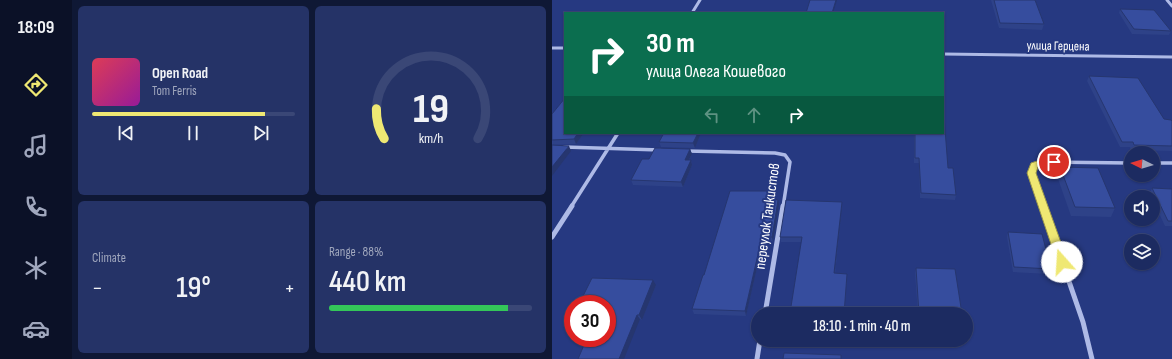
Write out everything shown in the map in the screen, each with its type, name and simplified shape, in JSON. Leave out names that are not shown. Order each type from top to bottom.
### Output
[{"type":"street","points":[[693,12],[700,0]]},
{"type":"street","points":[[1167,0],[1172,6]]},
{"type":"street","points":[[552,48],[564,48]]},
{"type":"street","name":"улица Герцена","points":[[944,54],[1172,57]]},
{"type":"street","points":[[552,237],[617,134]]},
{"type":"street","points":[[559,147],[664,150]]},
{"type":"street","name":"переулок Танкистов","points":[[680,150],[775,153],[785,155],[790,162],[765,307]]},
{"type":"street","points":[[1092,359],[1083,322],[1032,173],[1034,165],[1043,162],[1124,163]]},
{"type":"street","points":[[1160,163],[1172,163]]},
{"type":"street","points":[[757,359],[759,347]]},
{"type":"building","points":[[810,0],[836,0],[832,12],[806,12]]},
{"type":"building","points":[[994,0],[1035,0],[1044,24],[1000,23]]},
{"type":"building","points":[[1120,9],[1154,10],[1171,31],[1134,29]]},
{"type":"building","points":[[1089,76],[1138,78],[1164,119],[1172,121],[1172,146],[1134,145],[1133,142],[1122,142]]},
{"type":"building","points":[[564,99],[564,134],[577,134],[574,139],[552,140],[552,114]]},
{"type":"building","points":[[944,116],[948,168],[953,168],[956,195],[921,193],[919,158],[915,158],[915,134],[944,134]]},
{"type":"building","points":[[663,134],[698,134],[693,143],[659,142]]},
{"type":"building","points":[[552,145],[569,146],[552,167]]},
{"type":"building","points":[[655,148],[690,149],[685,160],[691,160],[681,182],[631,180],[642,159],[649,159]]},
{"type":"building","points":[[1060,167],[1098,168],[1115,208],[1075,207]]},
{"type":"building","points":[[1152,188],[1172,189],[1172,221],[1168,221],[1160,204],[1160,190],[1153,190]]},
{"type":"building","points":[[730,191],[772,191],[771,199],[778,200],[772,237],[762,237],[745,311],[692,309],[704,275]]},
{"type":"building","points":[[786,200],[842,202],[834,273],[847,274],[845,307],[791,307],[802,237],[780,237]]},
{"type":"building","points":[[1008,232],[1042,234],[1051,269],[1014,267]]},
{"type":"building","points":[[916,268],[955,269],[961,307],[919,307]]},
{"type":"building","points":[[592,278],[653,280],[619,359],[578,359],[583,347],[616,347],[616,295],[584,295]]},
{"type":"building","points":[[784,353],[841,355],[841,359],[783,359]]},
{"type":"route","points":[[1054,162],[1043,162],[1034,165],[1032,173],[1062,262]]}]
